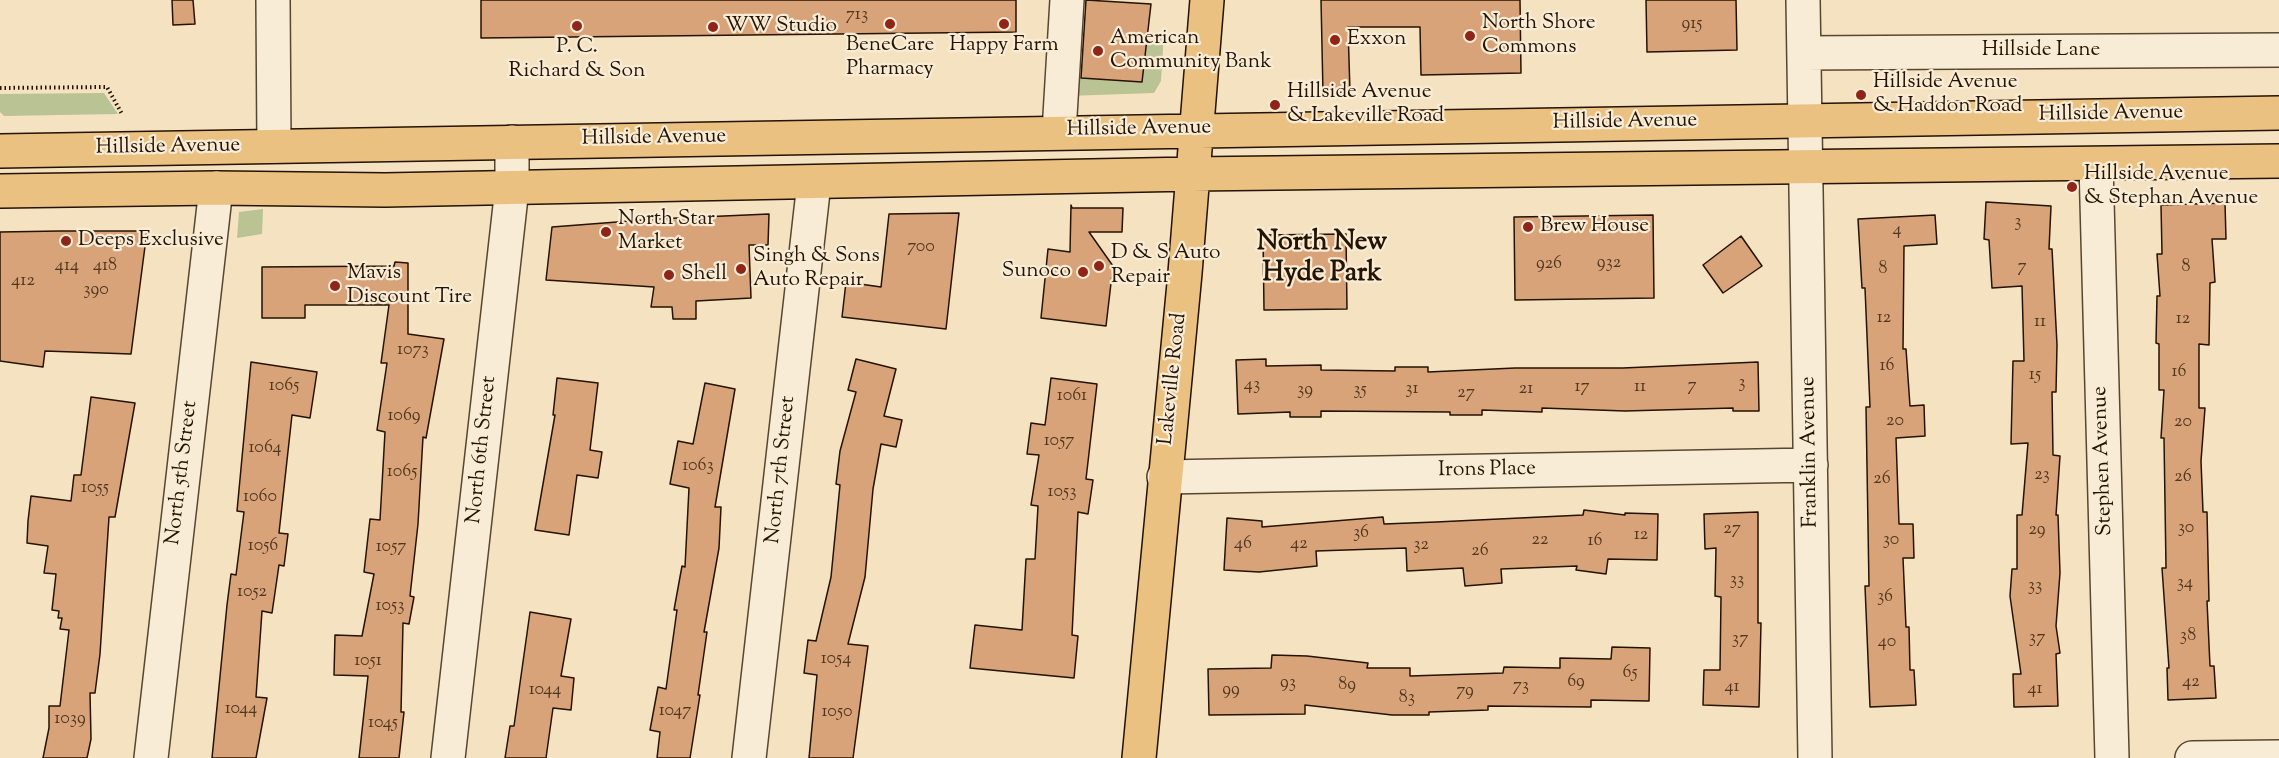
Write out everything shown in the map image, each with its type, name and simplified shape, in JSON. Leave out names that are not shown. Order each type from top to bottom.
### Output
[{"type":"main road","name":"Lakeville Road","points":[[1139,758],[1198,129],[1207,0]]},
{"type":"main road","name":"Hillside Avenue","points":[[0,190],[216,188],[385,190],[1192,174],[1806,144],[2279,113]]},
{"type":"main road","name":"Hillside Avenue","points":[[0,151],[1198,129],[1806,144],[2096,164],[2279,161]]},
{"type":"street","points":[[273,0],[274,146]]},
{"type":"street","points":[[1059,132],[1067,0]]},
{"type":"street","name":"Franklin Avenue","points":[[1803,0],[1815,758]]},
{"type":"street","name":"Hillside Lane","points":[[1804,53],[2279,50]]},
{"type":"street","name":"North 6th Street","points":[[448,758],[512,188],[512,142]]},
{"type":"street","name":"Stephen Avenue","points":[[2096,164],[2112,758]]},
{"type":"street","name":"North 7th Street","points":[[749,758],[814,183]]},
{"type":"street","name":"North 5th Street","points":[[151,758],[216,188]]},
{"type":"street","name":"Irons Place","points":[[1164,477],[1811,465]]},
{"type":"street","points":[[2192,758],[2279,757]]},
{"type":"path","points":[[0,88],[106,87],[122,114]]},
{"type":"green space","points":[[1148,33],[1164,33],[1161,81],[1154,93],[1067,96],[1077,78],[1141,82]]},
{"type":"green space","points":[[104,93],[118,114],[4,116],[0,112],[0,94]]},
{"type":"green space","points":[[263,209],[262,234],[237,238],[239,212]]},
{"type":"building","points":[[172,0],[193,0],[195,24],[173,25]]},
{"type":"building","points":[[481,0],[1016,0],[1016,32],[481,38]]},
{"type":"building","name":"American Community Bank","points":[[1086,0],[1151,4],[1142,82],[1081,78]]},
{"type":"building","name":"North Shore Commons","points":[[1321,0],[1520,0],[1521,73],[1421,75],[1420,27],[1348,27],[1350,92],[1323,93]]},
{"type":"building","points":[[1646,0],[1736,0],[1737,50],[1647,52]]},
{"type":"building","points":[[1986,202],[2051,206],[2049,249],[2052,249],[2057,345],[2056,392],[2052,392],[2053,455],[2060,456],[2056,515],[2058,515],[2060,573],[2056,626],[2060,653],[2056,654],[2058,706],[2014,707],[2013,674],[2021,674],[2010,596],[2012,569],[2017,569],[2017,515],[2022,515],[2028,443],[2011,444],[2013,361],[2024,361],[2022,286],[1992,288],[1989,240],[1984,239]]},
{"type":"building","points":[[2225,203],[2226,239],[2212,239],[2215,282],[2210,283],[2209,345],[2199,344],[2199,408],[2205,408],[2201,461],[2203,512],[2207,512],[2210,666],[2214,666],[2216,698],[2168,700],[2167,668],[2169,668],[2162,568],[2166,568],[2164,438],[2161,438],[2164,390],[2159,390],[2159,344],[2156,343],[2157,296],[2160,296],[2157,254],[2162,254],[2161,205]]},
{"type":"building","points":[[1071,205],[1072,208],[1123,208],[1122,232],[1089,232],[1113,266],[1106,326],[1041,318],[1048,249],[1070,252]]},
{"type":"building","points":[[959,213],[946,329],[842,317],[846,282],[881,287],[889,214]]},
{"type":"building","points":[[769,214],[768,245],[749,245],[751,298],[696,301],[696,319],[673,319],[672,307],[651,307],[654,287],[546,280],[552,227]]},
{"type":"building","points":[[1653,215],[1654,298],[1515,300],[1514,217]]},
{"type":"building","points":[[1935,215],[1937,244],[1904,246],[1903,349],[1906,349],[1910,406],[1924,405],[1925,436],[1896,438],[1899,524],[1913,524],[1914,558],[1903,558],[1906,627],[1909,627],[1910,670],[1914,670],[1916,705],[1870,707],[1865,586],[1869,586],[1866,407],[1870,407],[1865,288],[1862,288],[1858,219]]},
{"type":"building","points":[[147,231],[131,354],[45,351],[43,367],[0,361],[0,232]]},
{"type":"building","points":[[1346,234],[1347,309],[1264,310],[1263,235]]},
{"type":"building","points":[[1741,236],[1762,266],[1723,293],[1703,265]]},
{"type":"building","points":[[395,262],[408,263],[408,334],[444,339],[426,438],[423,437],[418,524],[410,596],[414,597],[409,624],[403,623],[401,712],[404,712],[399,758],[359,758],[368,676],[334,675],[335,635],[362,636],[374,574],[364,572],[370,519],[380,520],[385,432],[377,430],[387,363],[381,363],[389,305],[305,305],[305,318],[262,318],[262,267],[394,266]]},
{"type":"building","points":[[856,359],[896,369],[884,416],[902,420],[896,447],[881,444],[873,489],[865,577],[848,644],[868,646],[853,758],[809,758],[817,675],[804,673],[808,640],[816,641],[831,577],[840,485],[836,484],[840,451],[856,392],[848,390]]},
{"type":"building","points":[[1266,359],[1266,366],[1321,365],[1321,370],[1395,371],[1395,367],[1428,367],[1428,372],[1515,368],[1623,368],[1758,362],[1759,411],[1733,411],[1733,408],[1625,411],[1542,408],[1542,412],[1482,410],[1482,415],[1450,415],[1450,412],[1321,411],[1321,417],[1290,417],[1290,412],[1238,414],[1236,360]]},
{"type":"building","points":[[251,362],[317,372],[310,418],[292,415],[279,533],[288,534],[284,566],[279,565],[272,613],[262,611],[256,697],[267,698],[256,758],[212,758],[231,574],[236,575],[244,512],[237,511]]},
{"type":"building","points":[[557,378],[598,383],[590,450],[602,452],[598,478],[577,475],[569,535],[535,530],[555,415],[553,415]]},
{"type":"building","points":[[1051,378],[1097,384],[1086,479],[1093,480],[1088,514],[1078,512],[1072,635],[1078,636],[1074,678],[970,668],[975,625],[1022,630],[1026,559],[1035,559],[1038,506],[1031,505],[1039,455],[1027,454],[1031,423],[1045,425]]},
{"type":"building","points":[[705,383],[735,389],[715,507],[721,507],[719,548],[704,632],[707,632],[690,758],[657,758],[660,732],[650,730],[658,687],[666,689],[677,610],[674,610],[682,566],[685,567],[689,488],[670,484],[678,441],[693,444]]},
{"type":"building","points":[[91,397],[135,403],[115,517],[109,517],[100,654],[95,693],[90,693],[91,739],[87,758],[43,758],[49,728],[49,706],[60,706],[69,630],[60,629],[62,618],[58,618],[59,611],[52,610],[56,574],[44,573],[48,546],[27,543],[31,496],[71,501],[74,475],[81,475]]},
{"type":"building","points":[[1584,510],[1625,515],[1625,513],[1658,514],[1657,560],[1608,559],[1606,574],[1576,570],[1577,566],[1501,569],[1502,583],[1465,586],[1463,568],[1407,571],[1406,548],[1316,551],[1317,566],[1259,572],[1224,570],[1227,518],[1262,521],[1262,527],[1383,517],[1384,524],[1583,515]]},
{"type":"building","points":[[1758,512],[1758,623],[1761,623],[1759,707],[1703,705],[1704,670],[1720,670],[1721,597],[1715,596],[1716,548],[1705,549],[1704,514]]},
{"type":"building","points":[[530,612],[571,619],[561,676],[574,678],[571,710],[553,708],[546,758],[505,758],[510,726],[514,726]]},
{"type":"building","points":[[1612,647],[1650,648],[1649,701],[1591,700],[1591,707],[1488,706],[1488,710],[1429,712],[1429,715],[1392,715],[1305,705],[1305,714],[1209,715],[1208,669],[1271,668],[1272,655],[1307,656],[1368,663],[1367,668],[1410,668],[1410,676],[1503,673],[1504,667],[1560,668],[1560,658],[1611,659]]},
{"type":"place","name":"BeneCare Pharmacy","points":[[890,24]]},
{"type":"place","name":"Happy Farm","points":[[1004,24]]},
{"type":"place","name":"P. C. Richard & Son","points":[[577,26]]},
{"type":"place","name":"WW Studio","points":[[713,27]]},
{"type":"place","name":"North Shore Commons","points":[[1470,36]]},
{"type":"place","name":"Exxon","points":[[1335,40]]},
{"type":"place","name":"American Community Bank","points":[[1098,51]]},
{"type":"place","name":"Hillside Avenue & Haddon Road","points":[[1861,95]]},
{"type":"place","name":"Hillside Avenue & Lakeville Road","points":[[1275,105]]},
{"type":"place","name":"Hillside Avenue & Stephan Avenue","points":[[2072,187]]},
{"type":"place","name":"Brew House","points":[[1528,227]]},
{"type":"place","name":"North Star Market","points":[[606,232]]},
{"type":"place","name":"Deeps Exclusive","points":[[66,241]]},
{"type":"place","name":"D & S Auto Repair","points":[[1099,266]]},
{"type":"place","name":"Singh & Sons Auto Repair","points":[[741,269]]},
{"type":"place","name":"Sunoco","points":[[1083,272]]},
{"type":"place","name":"Shell","points":[[669,275]]},
{"type":"place","name":"Mavis Discount Tire","points":[[335,286]]},
{"type":"district","name":"North New Hyde Park","points":[[1322,260]]}]
